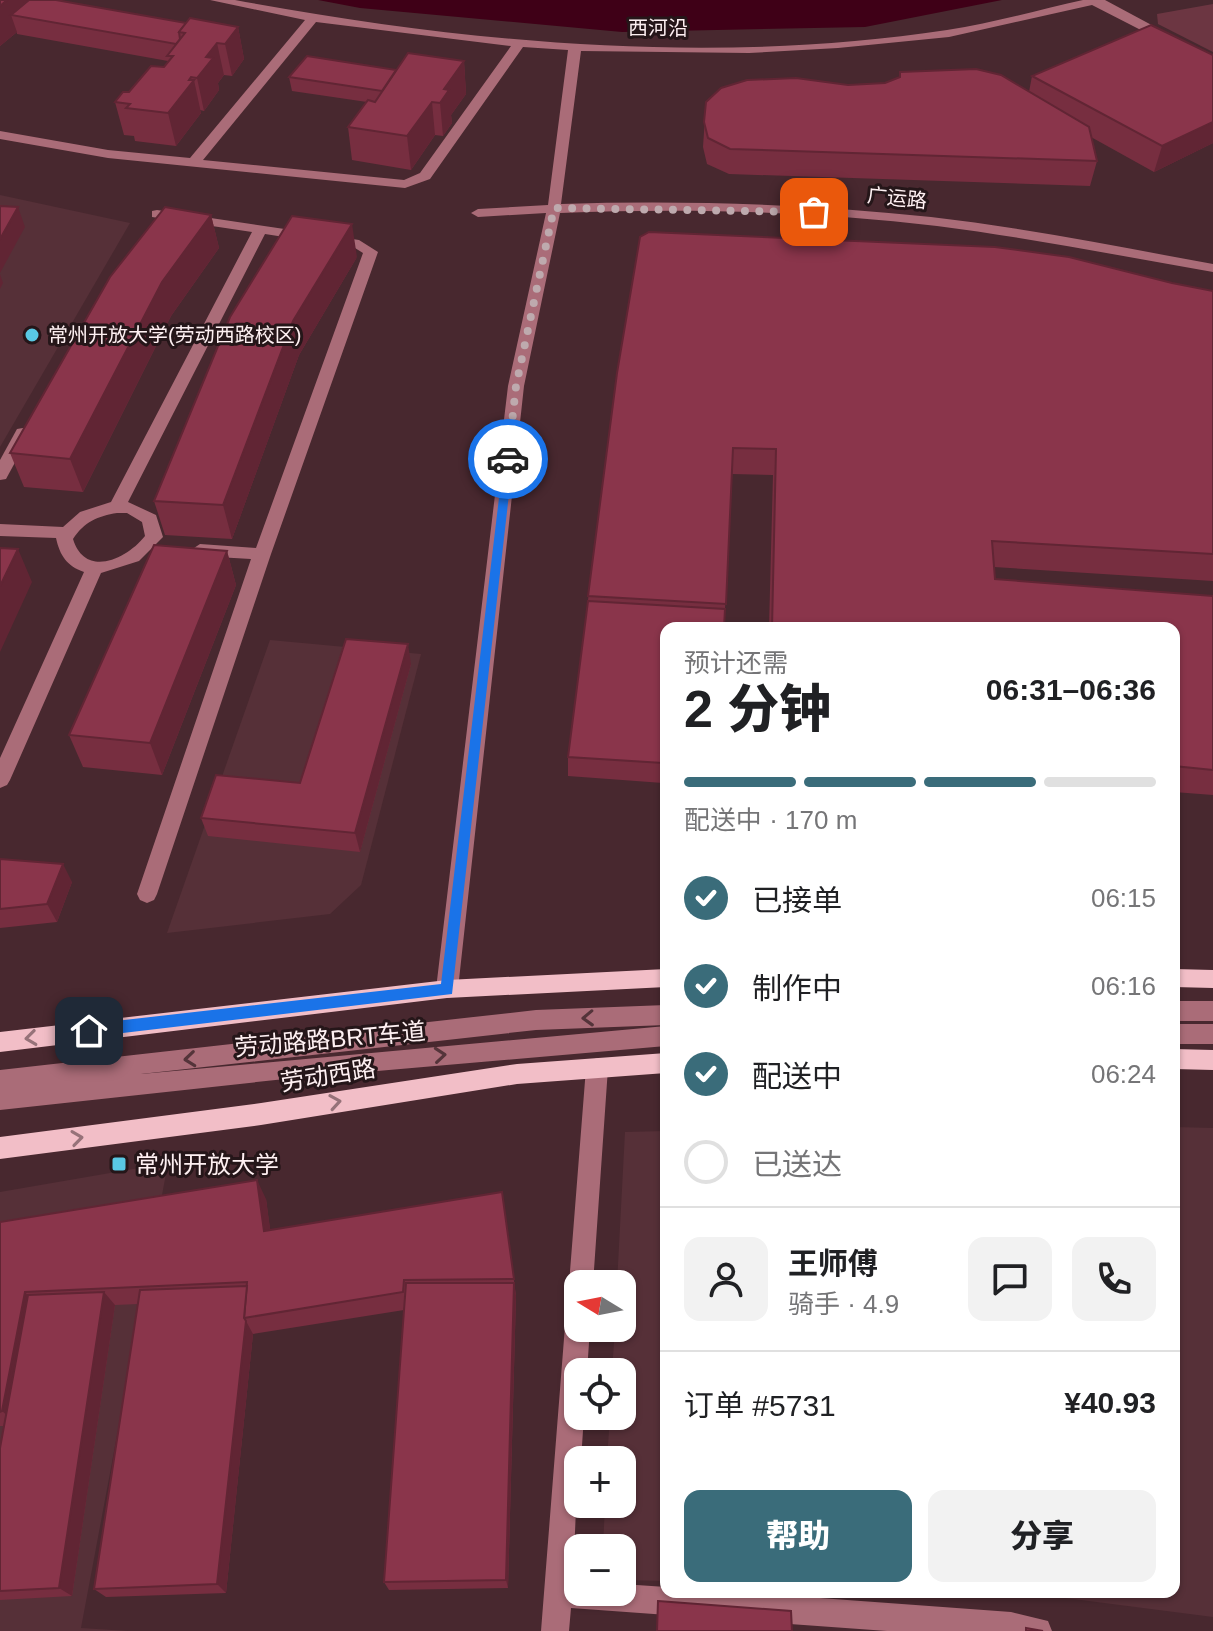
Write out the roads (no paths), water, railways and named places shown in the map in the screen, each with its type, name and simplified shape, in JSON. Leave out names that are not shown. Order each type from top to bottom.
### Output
[{"type":"main road","points":[[0,1042],[447,989],[660,978]]},
{"type":"main road","points":[[1180,978],[1213,979]]},
{"type":"main road","points":[[1180,1059],[1213,1060]]},
{"type":"main road","name":"劳动西路","points":[[0,1148],[261,1114],[517,1074],[660,1063]]},
{"type":"street","name":"西河沿","points":[[216,0],[312,19],[575,47],[787,47],[929,36],[1096,1]]},
{"type":"street","points":[[1096,1],[1213,63]]},
{"type":"street","points":[[193,163],[312,19]]},
{"type":"street","points":[[0,135],[108,154],[405,184],[425,176],[520,42]]},
{"type":"street","points":[[447,989],[516,386],[554,208],[575,47]]},
{"type":"street","name":"广运路","points":[[478,213],[554,208],[842,212],[999,230],[1213,268]]},
{"type":"street","points":[[147,894],[262,554],[371,252],[359,244],[157,214]]},
{"type":"street","points":[[117,507],[260,231]]},
{"type":"street","points":[[0,475],[30,421]]},
{"type":"street","points":[[162,548],[154,537],[150,519],[130,508],[117,507],[89,513],[77,520],[67,533],[65,549],[71,558],[95,567],[125,563],[162,548],[262,554]]},
{"type":"street","points":[[0,530],[67,533]]},
{"type":"street","points":[[0,780],[95,567]]},
{"type":"street","points":[[1180,1011],[1213,1011]]},
{"type":"street","points":[[0,1080],[536,1020],[660,1015]]},
{"type":"street","points":[[1180,1034],[1213,1034]]},
{"type":"street","name":"劳动路路BRT车道","points":[[0,1100],[285,1069],[660,1037]]},
{"type":"street","points":[[582,1270],[597,1068]]},
{"type":"street","points":[[555,1631],[577,1342]]},
{"type":"street","points":[[558,1593],[818,1622],[1011,1626],[1038,1631]]},
{"type":"place","name":"常州开放大学(劳动西路校区)","points":[[32,335]]},
{"type":"place","name":"常州开放大学","points":[[119,1164]]}]
